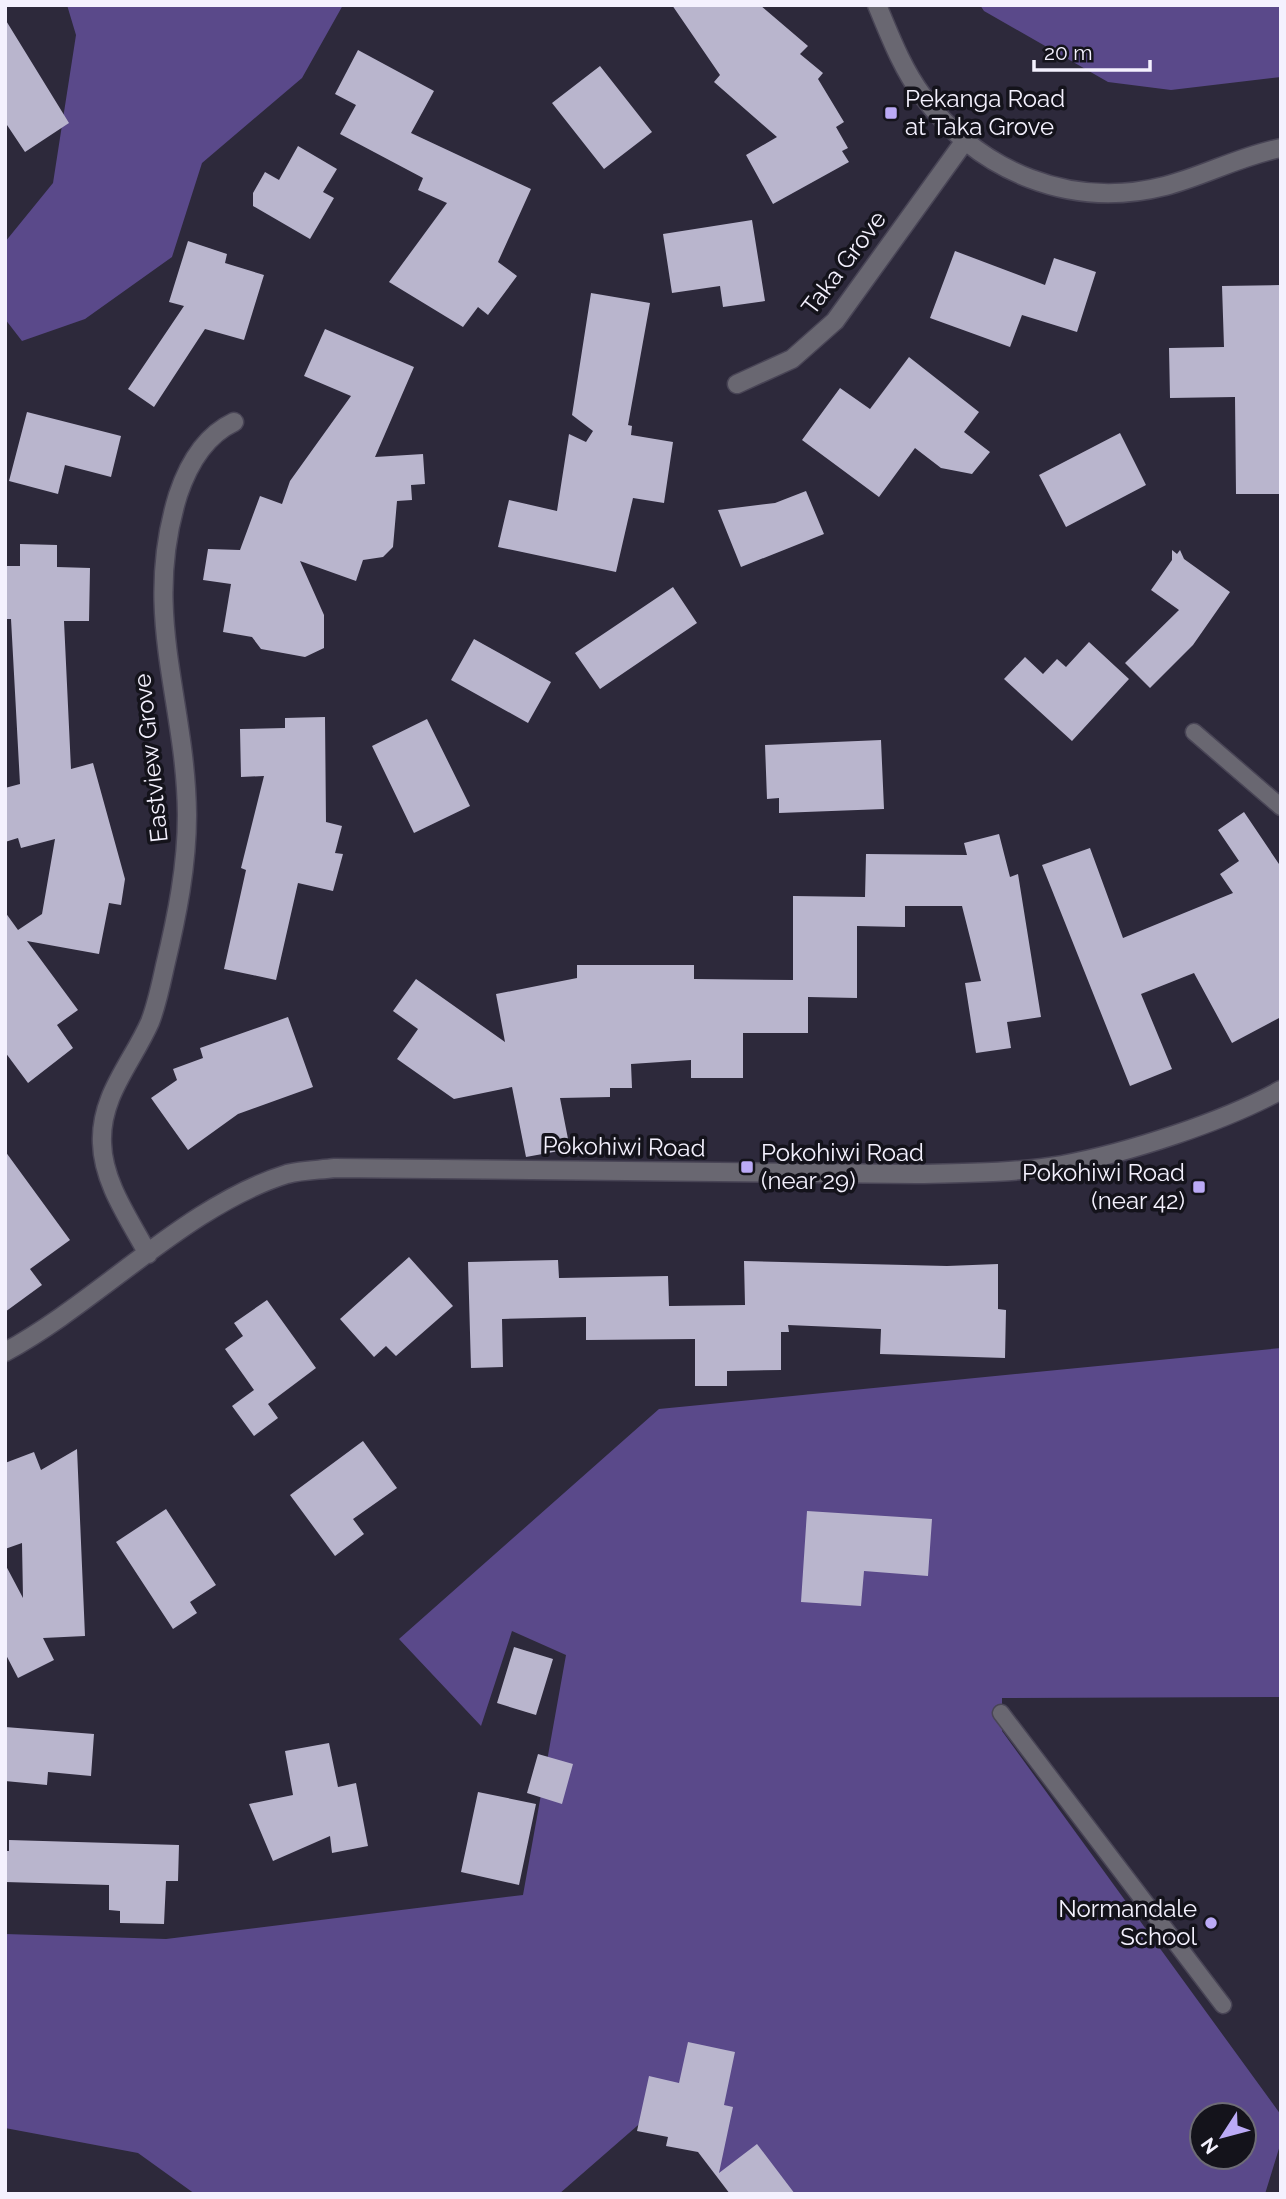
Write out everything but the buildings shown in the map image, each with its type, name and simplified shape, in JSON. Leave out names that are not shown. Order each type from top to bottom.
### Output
[{"type":"street","points":[[877,5],[893,45],[921,95],[964,142],[1020,177],[1088,194],[1118,194],[1165,186],[1255,153],[1281,148]]},
{"type":"street","name":"Taka Grove","points":[[737,384],[792,359],[835,321],[964,142]]},
{"type":"street","name":"Eastview Grove","points":[[148,1254],[107,1176],[102,1123],[117,1082],[150,1022],[177,914],[186,860],[184,788],[162,608],[164,562],[171,518],[183,482],[198,451],[211,436],[234,422]]},
{"type":"street","name":"Pokohiwi Road","points":[[5,1352],[38,1334],[148,1254],[233,1199],[289,1173],[335,1168],[917,1174],[993,1172],[1062,1164],[1157,1139],[1206,1123],[1281,1090]]},
{"type":"lane","points":[[1194,732],[1281,807]]},
{"type":"lane","points":[[1001,1713],[1223,2005]]},
{"type":"shaded area","points":[[67,5],[343,5],[302,78],[202,163],[172,257],[85,319],[22,341],[5,319],[5,242],[53,183],[76,35]]},
{"type":"shaded area","points":[[980,5],[1281,5],[1281,77],[1171,90],[1108,82],[984,11]]},
{"type":"shaded area","points":[[1281,1348],[1281,1697],[1002,1698],[1002,1731],[1281,2115],[1281,2142],[1265,2194],[736,2194],[660,2106],[559,2194],[195,2194],[138,2153],[5,2128],[5,1934],[166,1939],[523,1895],[566,1655],[512,1631],[481,1726],[399,1639],[659,1409]]},
{"type":"place","name":"Pekanga Road at Taka Grove","points":[[891,113]]},
{"type":"place","name":"Pokohiwi Road (near 29)","points":[[747,1167]]},
{"type":"place","name":"Pokohiwi Road (near 42)","points":[[1199,1187]]},
{"type":"place","name":"Normandale School","points":[[1211,1923]]}]
